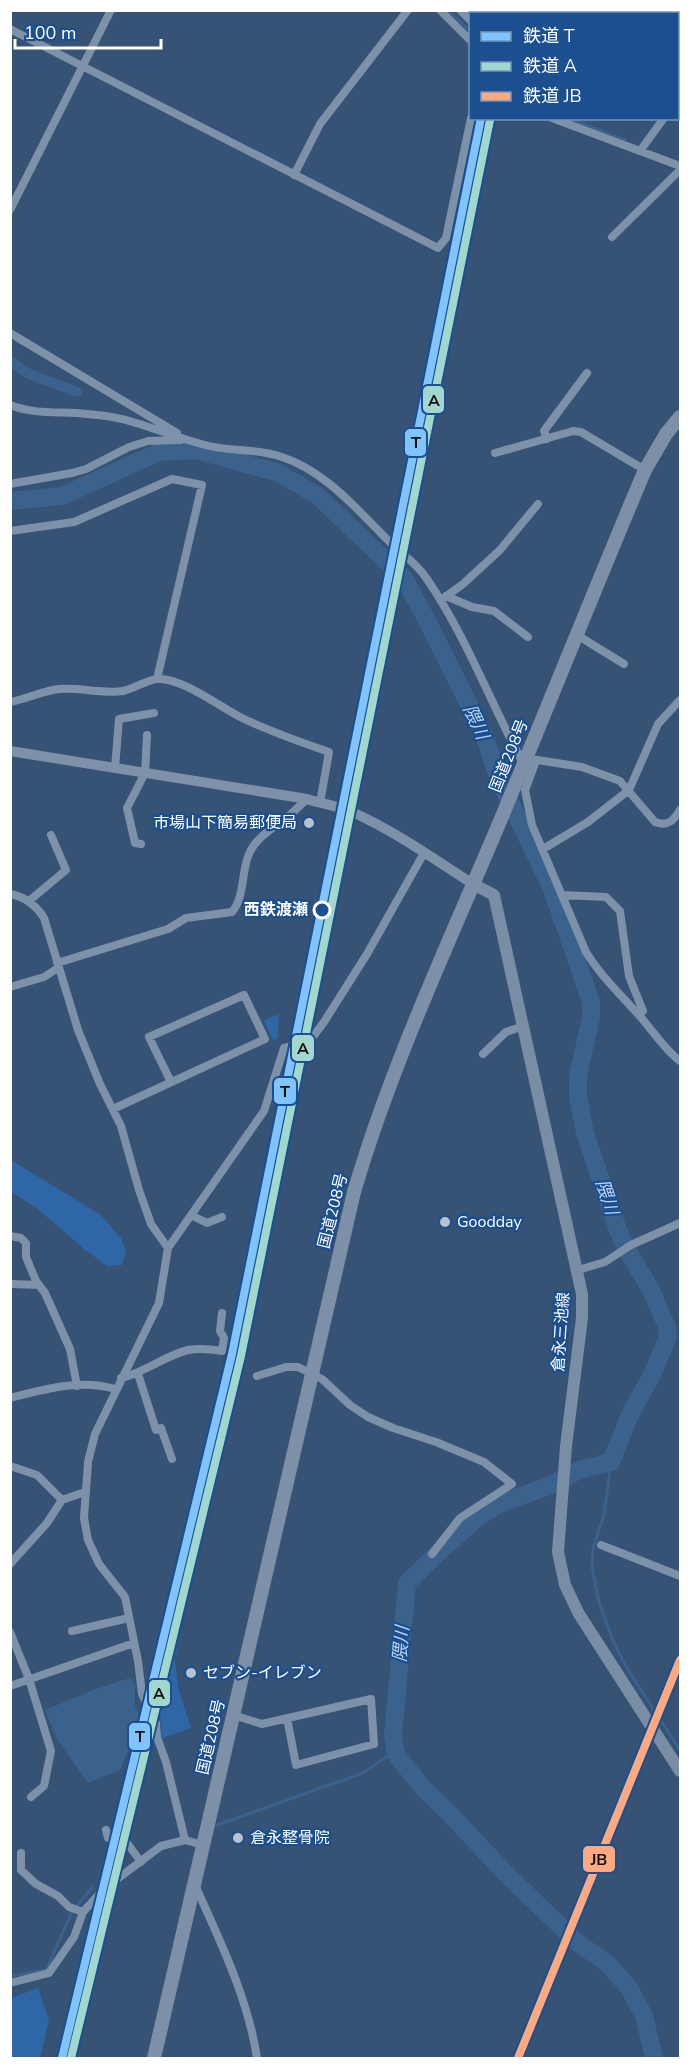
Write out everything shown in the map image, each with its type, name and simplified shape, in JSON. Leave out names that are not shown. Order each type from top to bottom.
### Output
[{"type":"highway","name":"国道208号","points":[[154,2058],[354,1192],[370,1136],[436,969],[527,763],[645,470],[666,434],[681,417]]},
{"type":"main road","name":"倉永三池線","points":[[473,884],[494,895],[582,1294],[582,1318],[560,1512],[558,1552],[565,1584],[579,1614],[681,1771]]},
{"type":"street","points":[[10,210],[111,10]]},
{"type":"street","points":[[294,174],[320,124],[408,10]]},
{"type":"street","points":[[440,10],[469,38]]},
{"type":"street","points":[[10,29],[438,248],[446,238],[471,120]]},
{"type":"street","points":[[557,120],[681,168],[612,237]]},
{"type":"street","points":[[640,151],[663,120]]},
{"type":"street","points":[[10,333],[129,402],[188,440]]},
{"type":"street","points":[[547,439],[544,431],[587,373]]},
{"type":"street","points":[[10,405],[25,411],[86,414],[134,422],[207,446],[264,452],[283,457],[301,465],[346,497],[413,562],[443,598],[527,763],[525,790],[532,825],[586,952],[596,968],[638,1014],[669,1053],[681,1061]]},
{"type":"street","points":[[495,453],[573,431],[581,432],[645,470]]},
{"type":"street","points":[[10,484],[86,469],[129,447],[148,441],[188,440]]},
{"type":"street","points":[[10,531],[74,522],[172,479],[202,485],[158,679]]},
{"type":"street","points":[[443,598],[463,584],[500,550],[538,504]]},
{"type":"street","points":[[443,598],[494,611],[528,637]]},
{"type":"street","points":[[577,635],[624,664]]},
{"type":"street","points":[[10,702],[46,691],[62,689],[107,693],[126,690],[158,679],[178,683],[265,729],[329,752],[320,803]]},
{"type":"street","points":[[543,849],[588,822],[629,790],[658,724],[681,700]]},
{"type":"street","points":[[115,768],[118,719],[154,712]]},
{"type":"street","points":[[141,844],[135,843],[127,808],[145,773],[147,735]]},
{"type":"street","points":[[10,751],[307,799],[354,813],[473,884]]},
{"type":"street","points":[[527,763],[582,767],[620,782],[655,822],[661,825],[674,820],[681,810]]},
{"type":"street","points":[[10,987],[44,977],[57,966],[168,928],[186,918],[232,912],[237,906],[248,856],[253,847],[264,833],[284,820],[307,799]]},
{"type":"street","points":[[29,901],[66,870],[51,835]]},
{"type":"street","points":[[185,1840],[166,1762],[157,1737],[156,1723],[142,1694],[125,1597],[99,1564],[88,1540],[84,1518],[88,1462],[95,1434],[159,1303],[168,1248],[264,1111],[284,1048],[309,1042],[329,1015],[367,954],[424,853]]},
{"type":"street","points":[[10,894],[29,901],[38,908],[44,918],[82,1041],[121,1126],[151,1224],[168,1248]]},
{"type":"street","points":[[562,894],[606,897],[620,911],[629,976],[643,1011],[638,1014]]},
{"type":"street","points":[[112,1109],[265,1040],[244,995],[149,1037],[171,1082]]},
{"type":"street","points":[[483,1054],[506,1032],[524,1026]]},
{"type":"street","points":[[191,1215],[207,1223],[222,1217]]},
{"type":"street","points":[[578,1270],[605,1262],[631,1245],[681,1223]]},
{"type":"street","points":[[10,1236],[21,1238],[26,1243],[26,1257],[70,1349],[77,1386]]},
{"type":"street","points":[[10,1284],[39,1285]]},
{"type":"street","points":[[121,1378],[138,1374],[176,1354],[190,1350],[222,1351],[225,1338],[220,1330],[222,1313]]},
{"type":"street","points":[[256,1376],[286,1367],[298,1367],[322,1379],[350,1405],[369,1417],[484,1462],[512,1484],[460,1518],[432,1554]]},
{"type":"street","points":[[138,1374],[156,1430],[160,1428],[172,1459]]},
{"type":"street","points":[[10,1398],[56,1386],[102,1385],[116,1389]]},
{"type":"street","points":[[10,1467],[37,1474],[62,1500]]},
{"type":"street","points":[[10,1564],[47,1523],[62,1500],[85,1492]]},
{"type":"street","points":[[601,1545],[681,1576]]},
{"type":"street","points":[[72,1631],[129,1618]]},
{"type":"street","points":[[10,1632],[29,1679],[51,1751],[44,1786],[31,1797]]},
{"type":"street","points":[[10,1686],[134,1643]]},
{"type":"street","points":[[233,1715],[262,1724],[287,1718],[370,1699],[374,1744],[296,1765],[287,1718]]},
{"type":"street","points":[[106,1830],[108,1838],[127,1842],[141,1862]]},
{"type":"street","points":[[10,1983],[49,1973],[74,1937],[83,1912],[104,1888],[161,1846],[185,1840],[203,1845]]},
{"type":"street","points":[[21,1854],[21,1870],[36,1884],[58,1896],[69,1907],[83,1912]]},
{"type":"street","points":[[195,1885],[245,2006],[257,2058]]},
{"type":"shaded area","points":[[279,1014],[278,1038],[273,1041],[264,1020]]},
{"type":"shaded area","points":[[11,1160],[101,1215],[121,1238],[126,1251],[122,1265],[107,1266],[35,1207],[11,1192]]},
{"type":"shaded area","points":[[175,1639],[177,1654],[174,1656],[179,1691],[191,1728],[162,1738],[160,1716],[156,1710]]},
{"type":"shaded area","points":[[130,1678],[135,1684],[135,1706],[141,1719],[120,1770],[88,1783],[57,1739],[45,1710],[98,1688]]},
{"type":"shaded area","points":[[38,1988],[49,2020],[40,2058],[11,2058],[11,1998]]},
{"type":"waterway","points":[[448,10],[469,30]]},
{"type":"waterway","points":[[573,120],[625,140]]},
{"type":"waterway","points":[[10,361],[29,374],[77,392]]},
{"type":"waterway","name":"隈川","points":[[10,501],[62,496],[159,452],[196,450],[279,473],[318,496],[404,578],[484,735],[498,777],[552,889],[591,1002],[591,1017],[578,1076],[578,1096],[585,1133],[618,1230],[650,1288],[667,1327],[668,1337],[651,1377],[631,1412],[611,1462],[579,1470],[549,1486],[499,1504],[478,1517],[407,1583],[393,1735],[396,1754],[422,1787],[508,1876],[578,1943],[608,1964],[629,1988],[644,2016],[654,2058]]},
{"type":"waterway","points":[[611,1462],[604,1515],[593,1548],[592,1567],[599,1602],[613,1641],[628,1670],[680,1750]]},
{"type":"waterway","points":[[217,1825],[363,1773],[396,1750]]},
{"type":"waterway","points":[[10,1976],[46,1970],[73,1910],[92,1888]]},
{"type":"rail line","name":"T","points":[[62,2058],[232,1354],[481,120]]},
{"type":"rail line","name":"A","points":[[71,2058],[241,1356],[490,120]]},
{"type":"rail line","name":"JB","points":[[518,2058],[680,1660]]},
{"type":"place","name":"市場山下簡易郵便局","points":[[309,823]]},
{"type":"place","name":"西鉄渡瀬","points":[[322,910]]},
{"type":"place","name":"Goodday","points":[[445,1222]]},
{"type":"place","name":"セブン-イレブン","points":[[191,1673]]},
{"type":"place","name":"倉永整骨院","points":[[238,1838]]}]
